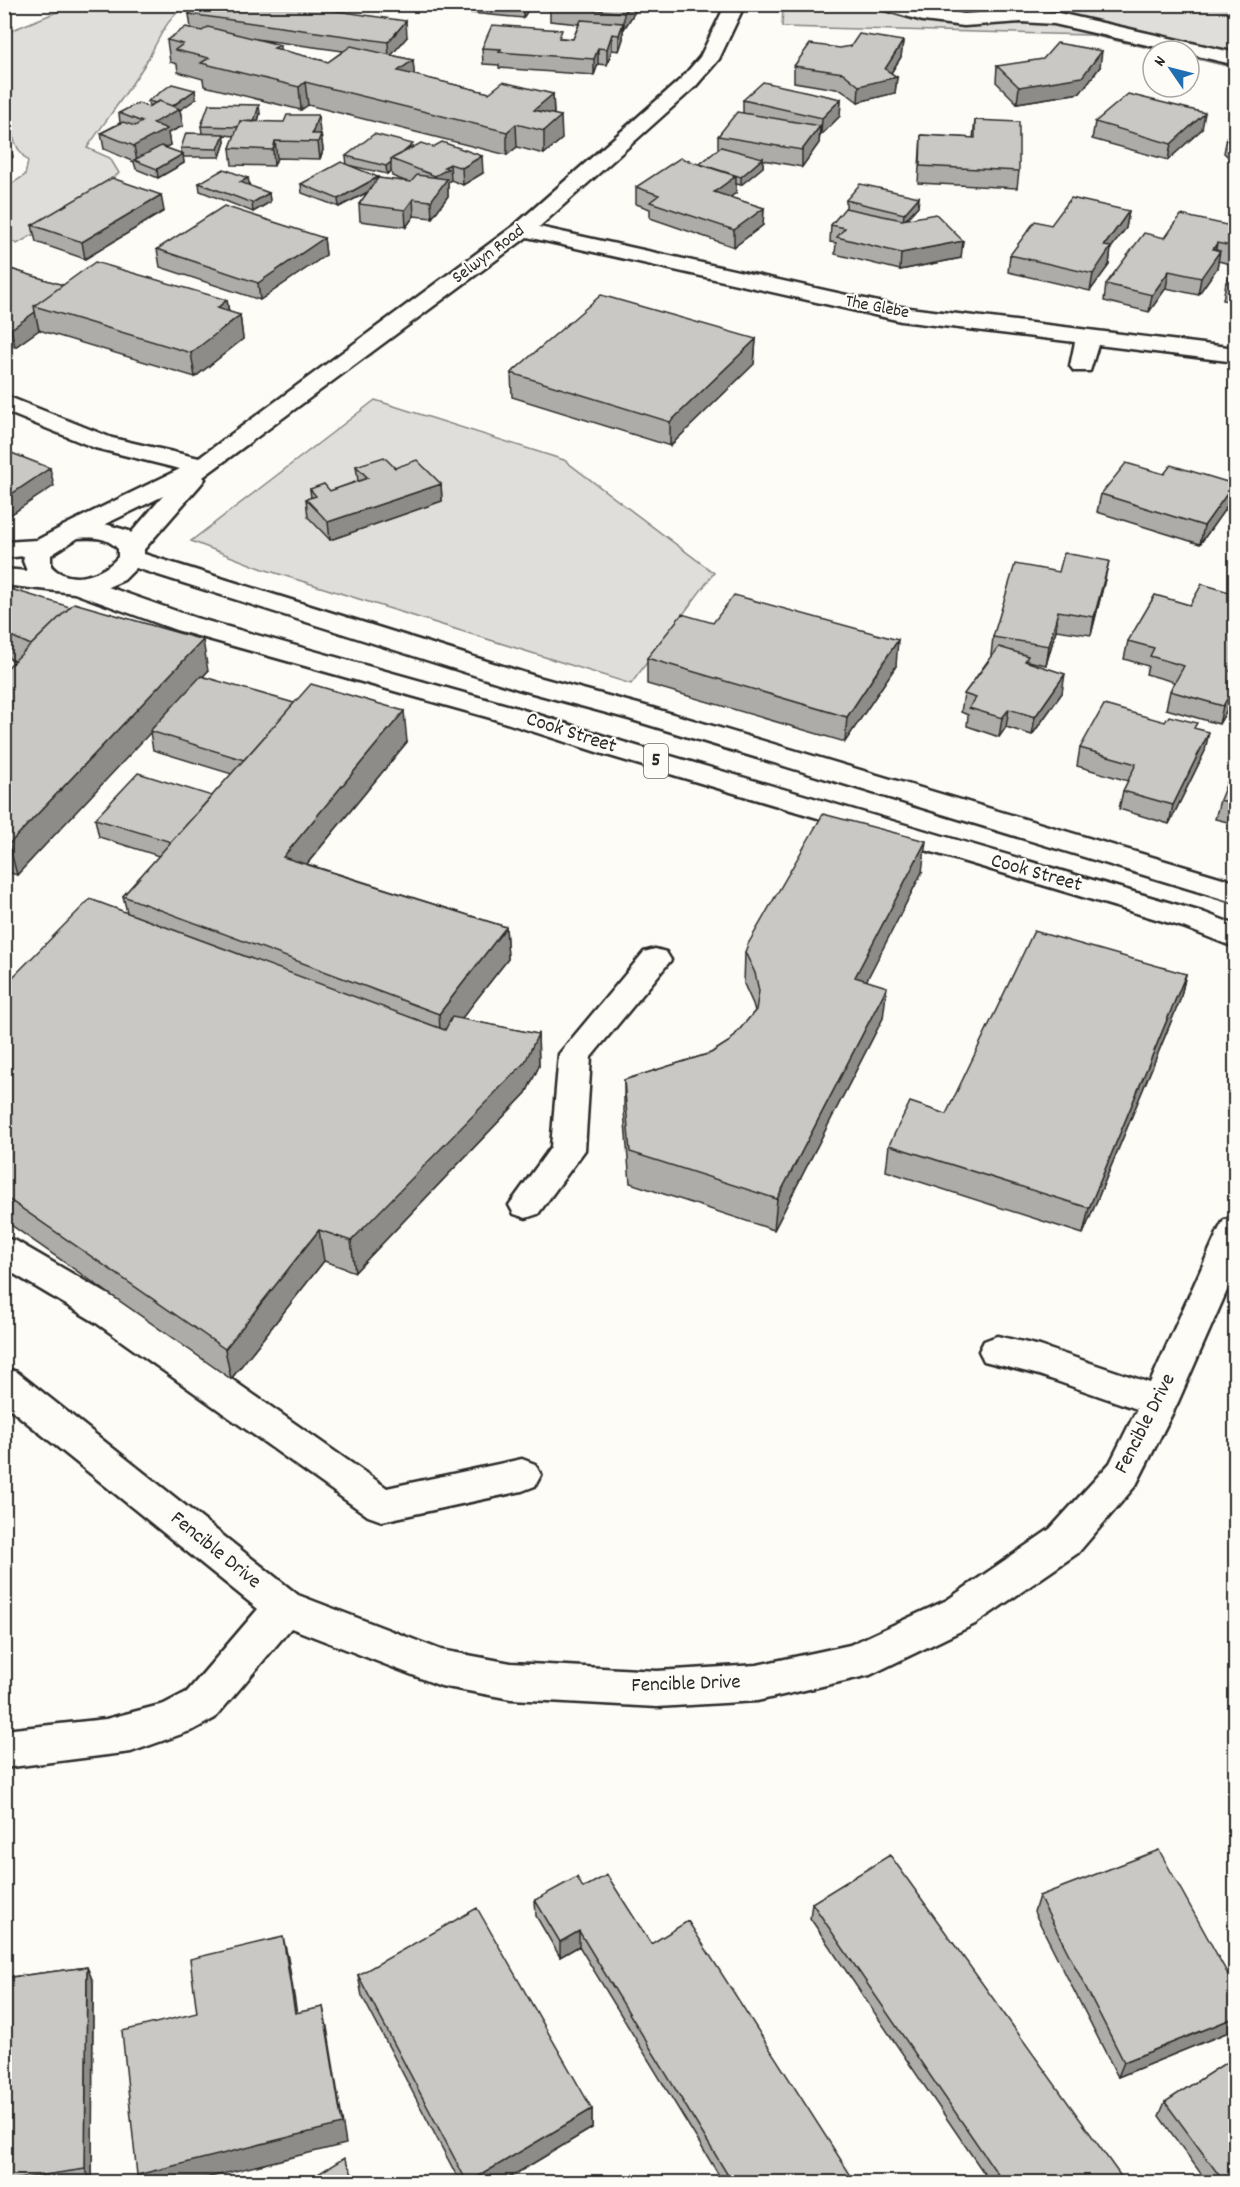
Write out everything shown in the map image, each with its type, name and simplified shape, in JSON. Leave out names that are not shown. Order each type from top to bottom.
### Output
[{"type":"street","name":"Selwyn Road","points":[[72,531],[203,467],[523,230],[688,82],[709,59],[736,4]]},
{"type":"street","points":[[885,4],[923,15],[964,20],[1047,17],[1236,59]]},
{"type":"street","name":"The Glebe","points":[[523,230],[901,314],[1236,355]]},
{"type":"street","points":[[1082,366],[1088,336]]},
{"type":"street","points":[[4,402],[104,443],[203,467]]},
{"type":"street","name":"Selwyn Road","points":[[131,553],[203,467]]},
{"type":"street","name":"5","points":[[4,577],[67,583],[106,579],[126,567],[131,553],[127,541],[110,531],[72,531],[55,538],[42,547],[36,557],[37,567],[43,575],[67,583]]},
{"type":"street","name":"5","points":[[4,550],[42,547]]},
{"type":"street","name":"Cook Street","points":[[131,553],[516,679],[639,712],[1236,893]]},
{"type":"street","name":"Cook Street","points":[[67,583],[186,624],[504,712],[613,748],[1194,920],[1236,937]]},
{"type":"street","points":[[526,1205],[568,1150],[574,1054],[655,960]]},
{"type":"street","name":"Fencible Drive","points":[[4,1383],[284,1607],[338,1630],[441,1668],[511,1681],[657,1689],[757,1683],[856,1662],[961,1612],[1064,1541],[1123,1474],[1160,1402],[1236,1229]]},
{"type":"street","points":[[4,1251],[108,1312],[382,1505],[522,1475]]},
{"type":"street","points":[[997,1351],[1040,1361],[1160,1402]]},
{"type":"street","points":[[4,1749],[135,1733],[183,1717],[201,1705],[284,1607]]},
{"type":"shaded area","points":[[74,5],[188,5],[173,16],[168,23],[138,75],[87,148],[110,158],[119,173],[73,212],[17,244],[5,237],[4,189],[25,175],[28,161],[19,150],[8,119],[5,33]]},
{"type":"shaded area","points":[[783,5],[1235,5],[1235,68],[1201,60],[1201,39],[1141,39],[1141,46],[1091,35],[782,27]]},
{"type":"shaded area","points":[[375,400],[564,460],[714,573],[631,684],[263,569],[191,541]]},
{"type":"building","points":[[199,4],[289,4],[406,21],[388,42],[189,14]]},
{"type":"building","points":[[550,4],[630,4],[624,13]]},
{"type":"building","points":[[581,20],[623,23],[619,35],[612,34],[607,49],[598,48],[594,59],[499,52],[501,49],[482,48],[492,25],[562,30],[559,38],[573,39]]},
{"type":"building","points":[[186,27],[202,31],[208,27],[280,45],[274,48],[328,62],[351,46],[413,60],[398,71],[489,93],[503,82],[553,94],[534,110],[561,116],[544,131],[516,124],[507,132],[305,82],[299,87],[201,63],[209,58],[175,50],[183,44],[167,40]]},
{"type":"building","points":[[859,34],[903,41],[885,69],[897,77],[859,86],[843,73],[794,66],[810,44],[840,48],[851,46]]},
{"type":"building","points":[[1057,43],[1102,51],[1082,77],[1019,87],[997,66],[1043,59]]},
{"type":"building","points":[[763,82],[841,99],[822,118],[743,100]]},
{"type":"building","points":[[172,84],[195,90],[172,106],[159,101],[156,103],[148,101]]},
{"type":"building","points":[[1128,94],[1205,113],[1171,144],[1095,122]]},
{"type":"building","points":[[159,101],[180,109],[153,123],[167,129],[134,146],[101,133],[123,122],[135,126],[142,122],[119,113],[138,103],[148,107]]},
{"type":"building","points":[[209,104],[259,105],[254,122],[240,121],[238,127],[201,126]]},
{"type":"building","points":[[737,112],[820,126],[802,150],[718,136]]},
{"type":"building","points":[[287,115],[318,115],[312,134],[321,134],[318,142],[275,141],[273,150],[230,148],[240,121],[284,122]]},
{"type":"building","points":[[975,120],[1019,122],[1019,171],[920,166],[921,135],[975,138]]},
{"type":"building","points":[[186,133],[224,134],[218,149],[181,148]]},
{"type":"building","points":[[374,134],[413,144],[391,159],[386,166],[346,156]]},
{"type":"building","points":[[1236,135],[1236,144],[1227,137]]},
{"type":"building","points":[[442,142],[482,156],[462,168],[450,164],[444,167],[448,169],[435,176],[391,159],[421,143],[433,147]]},
{"type":"building","points":[[161,146],[183,154],[157,169],[134,160]]},
{"type":"building","points":[[721,147],[763,158],[741,177],[700,164]]},
{"type":"building","points":[[680,158],[736,176],[714,192],[764,208],[734,230],[650,202],[659,195],[636,187]]},
{"type":"building","points":[[341,162],[378,177],[338,199],[301,184]]},
{"type":"building","points":[[224,169],[248,178],[240,182],[269,193],[252,203],[199,183]]},
{"type":"building","points":[[417,175],[447,179],[431,201],[413,199],[405,210],[359,204],[378,178],[411,182]]},
{"type":"building","points":[[112,178],[161,195],[82,242],[32,225]]},
{"type":"building","points":[[860,184],[919,197],[904,214],[846,200]]},
{"type":"building","points":[[1071,198],[1129,211],[1104,246],[1111,247],[1093,274],[1010,255],[1035,221],[1051,225]]},
{"type":"building","points":[[224,206],[324,238],[258,283],[157,249]]},
{"type":"building","points":[[845,208],[902,220],[936,214],[963,241],[901,253],[837,237],[845,228],[831,225]]},
{"type":"building","points":[[1181,215],[1236,227],[1236,247],[1217,243],[1213,249],[1220,251],[1201,278],[1169,271],[1152,295],[1106,284],[1144,233],[1165,238]]},
{"type":"building","points":[[95,262],[227,300],[217,308],[240,315],[191,353],[34,306]]},
{"type":"building","points":[[4,267],[63,285],[34,306],[35,312],[11,329],[4,327]]},
{"type":"building","points":[[1236,269],[1236,285],[1226,282]]},
{"type":"building","points":[[601,295],[756,339],[670,422],[511,373]]},
{"type":"building","points":[[4,450],[50,468],[4,499]]},
{"type":"building","points":[[384,457],[395,468],[417,460],[441,484],[328,522],[306,499],[316,496],[310,489],[324,484],[330,491],[368,478],[356,466]]},
{"type":"building","points":[[1126,463],[1164,474],[1171,465],[1234,484],[1204,526],[1101,494]]},
{"type":"building","points":[[1064,553],[1109,561],[1094,617],[1058,611],[1049,646],[993,637],[1015,564],[1059,572]]},
{"type":"building","points":[[1202,584],[1236,594],[1236,661],[1230,671],[1236,673],[1236,683],[1223,706],[1170,691],[1184,666],[1150,656],[1154,648],[1128,641],[1155,595],[1190,605]]},
{"type":"building","points":[[4,587],[70,607],[31,645],[4,633]]},
{"type":"building","points":[[734,595],[898,640],[847,717],[647,658],[682,614],[713,623]]},
{"type":"building","points":[[74,603],[203,640],[9,844],[4,842],[4,671]]},
{"type":"building","points":[[999,647],[1028,656],[1025,661],[1065,674],[1035,717],[1009,709],[1002,718],[969,708],[976,698],[964,694]]},
{"type":"building","points":[[201,676],[294,703],[244,760],[150,731]]},
{"type":"building","points":[[311,684],[404,711],[283,857],[506,927],[439,1014],[123,896]]},
{"type":"building","points":[[1104,705],[1165,722],[1169,716],[1197,723],[1194,728],[1209,732],[1173,805],[1123,791],[1136,764],[1080,748]]},
{"type":"building","points":[[138,773],[212,796],[171,842],[95,819]]},
{"type":"building","points":[[1236,776],[1236,804],[1220,800],[1229,777]]},
{"type":"building","points":[[823,814],[926,841],[855,977],[887,987],[777,1199],[630,1152],[624,1080],[711,1053],[730,1041],[756,1010],[759,991],[755,973],[745,952]]},
{"type":"building","points":[[90,899],[445,1030],[452,1017],[538,1034],[525,1062],[351,1241],[319,1230],[225,1349],[4,1196],[4,986]]},
{"type":"building","points":[[1034,931],[1186,974],[1089,1208],[889,1145],[910,1102],[946,1114]]},
{"type":"building","points":[[1159,1850],[1236,1989],[1236,2017],[1124,2062],[1039,1896]]},
{"type":"building","points":[[890,1855],[1125,2182],[1003,2182],[812,1903]]},
{"type":"building","points":[[607,1875],[651,1944],[688,1921],[855,2182],[732,2182],[579,1931],[560,1942],[535,1900],[577,1877],[583,1888]]},
{"type":"building","points":[[477,1908],[592,2109],[467,2182],[358,1975]]},
{"type":"building","points":[[283,1937],[295,2013],[323,2007],[342,2124],[137,2175],[122,2031],[197,2013],[190,1959]]},
{"type":"building","points":[[87,1967],[85,2169],[4,2181],[4,1978]]},
{"type":"building","points":[[1236,2056],[1236,2182],[1224,2182],[1165,2102]]},
{"type":"building","points":[[344,2158],[357,2182],[305,2182]]}]
